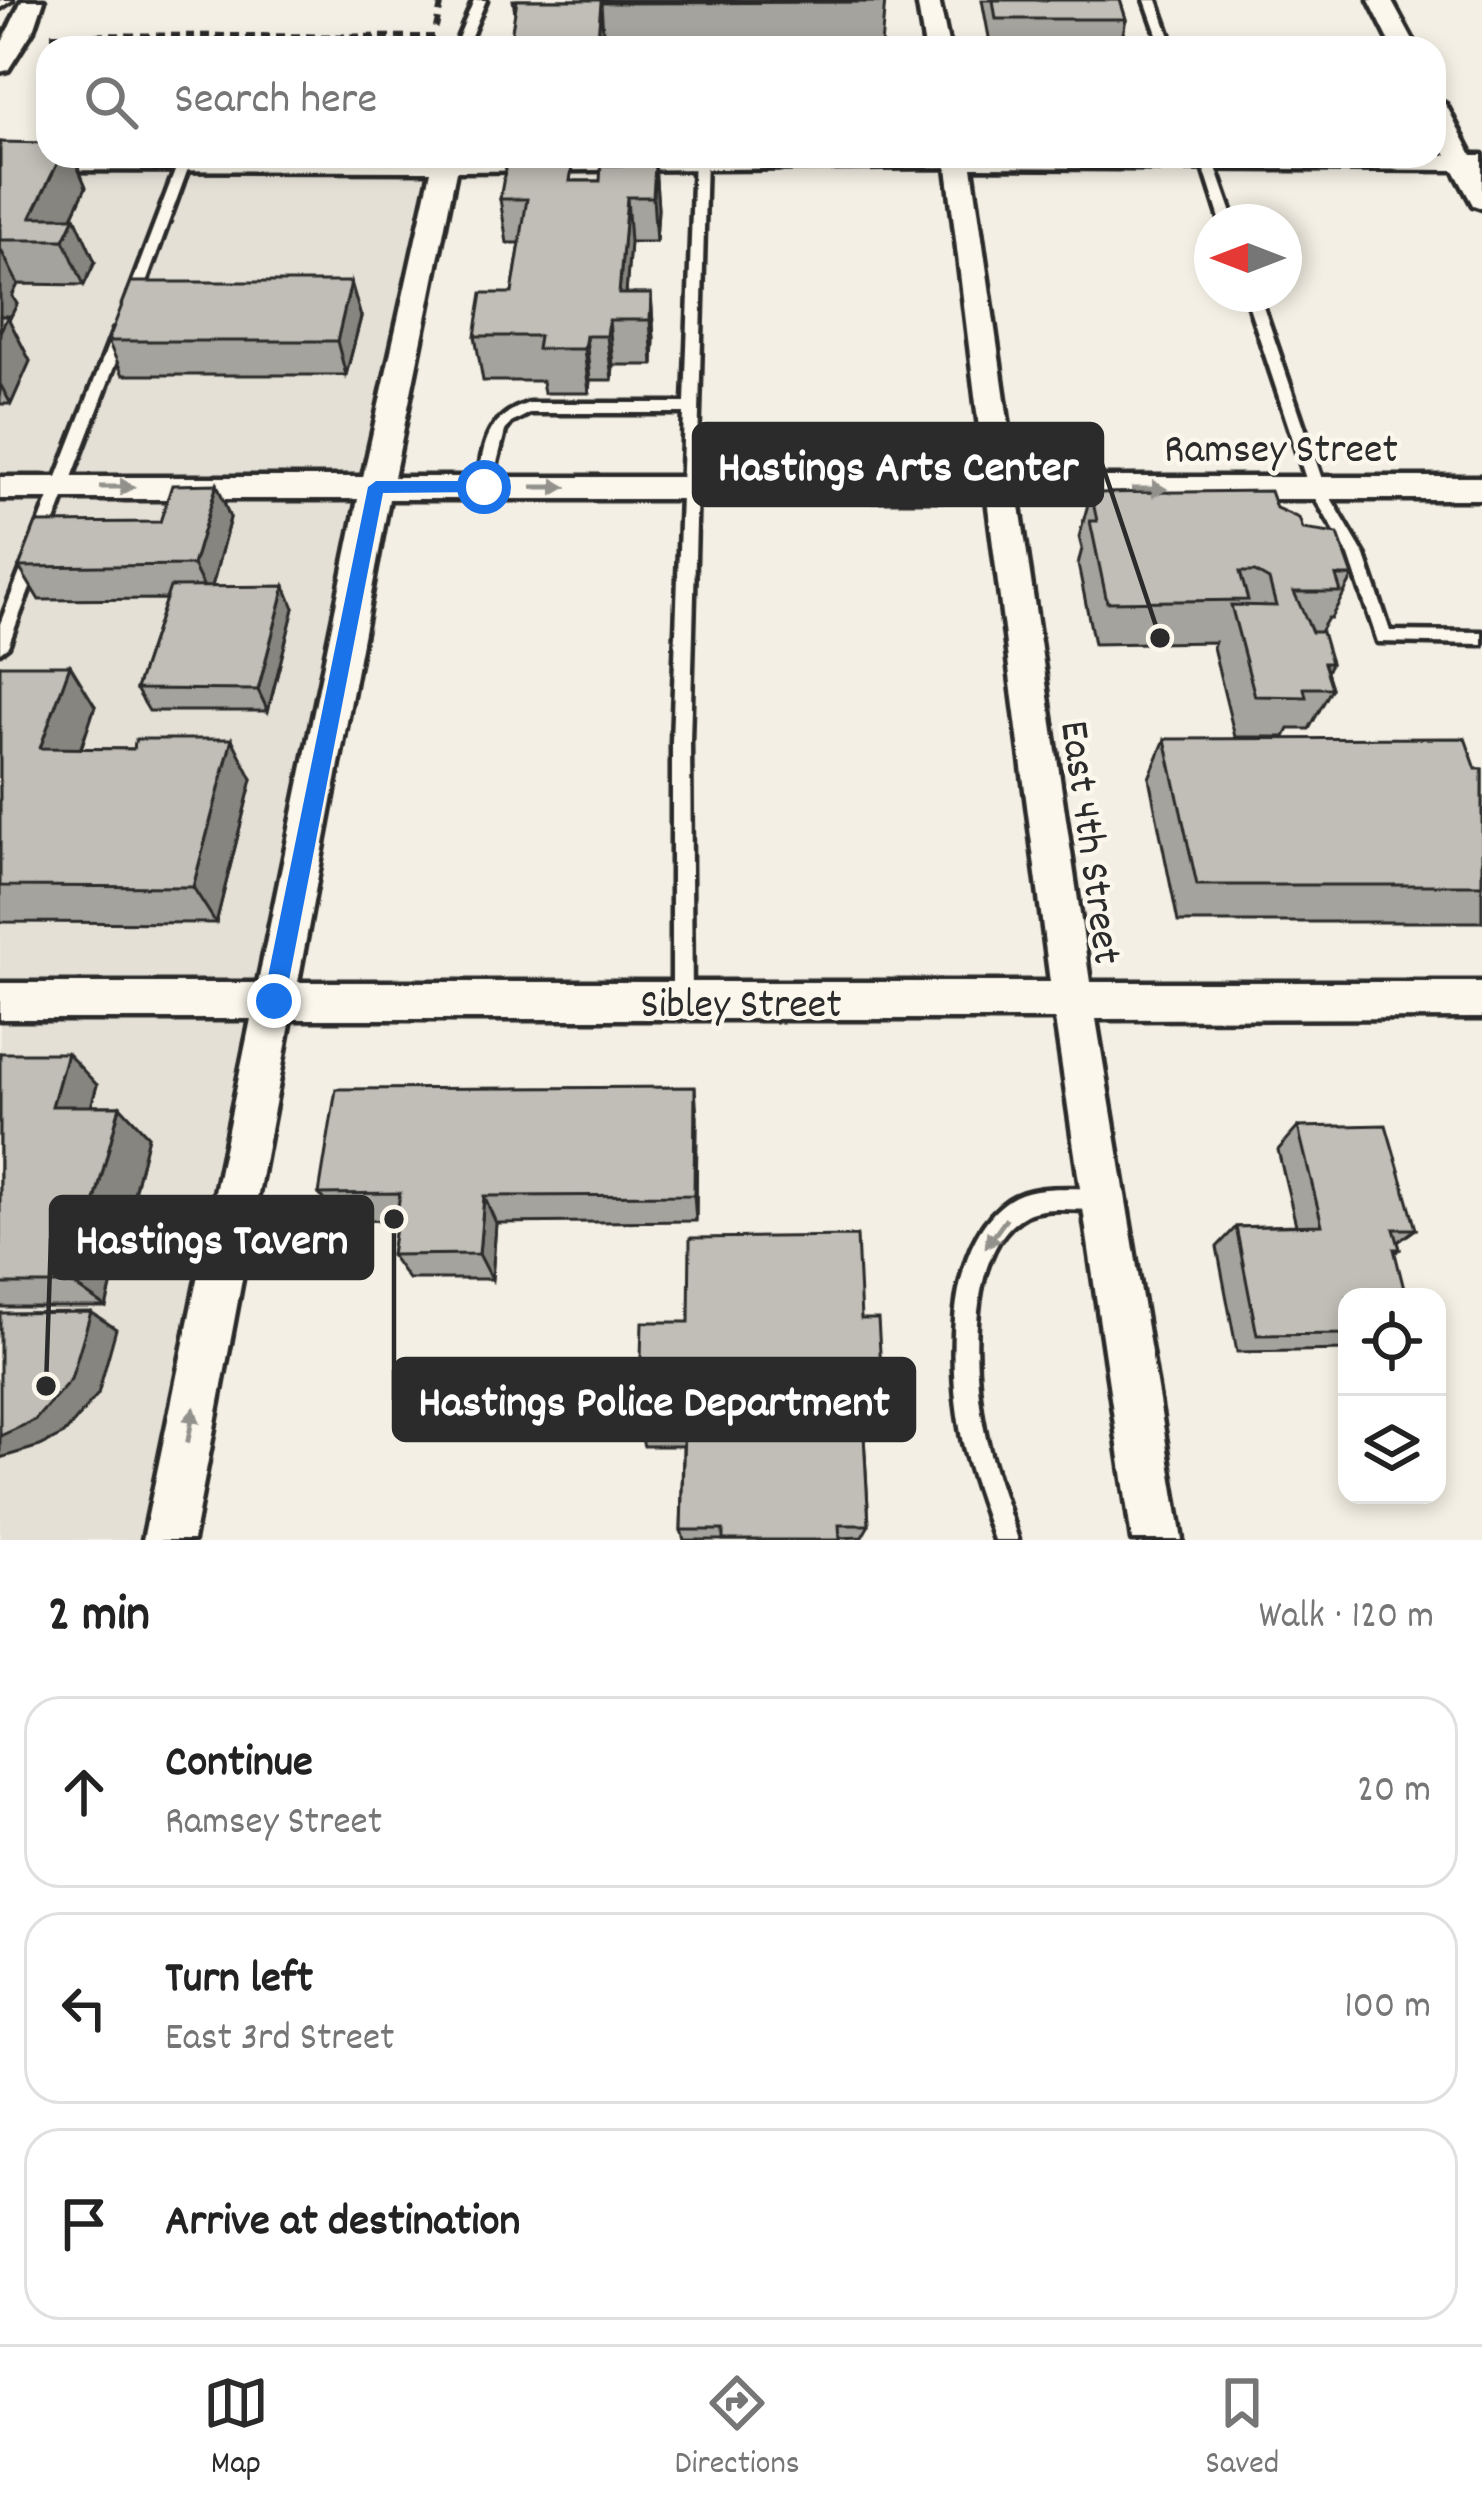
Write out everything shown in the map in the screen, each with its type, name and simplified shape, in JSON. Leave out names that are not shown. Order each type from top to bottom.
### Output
[{"type":"street","points":[[0,65],[33,0]]},
{"type":"street","points":[[928,0],[935,36]]},
{"type":"street","points":[[1380,0],[1399,36]]},
{"type":"street","points":[[0,17],[21,31]]},
{"type":"street","points":[[1446,123],[1473,163],[1482,200]]},
{"type":"street","points":[[0,162],[36,161]]},
{"type":"street","points":[[168,1540],[441,168]]},
{"type":"street","name":"East 4th Street","points":[[959,168],[998,490],[1100,1199],[1156,1540]]},
{"type":"street","name":"Ramsey Street","points":[[0,488],[1482,488]]},
{"type":"street","name":"Sibley Street","points":[[0,1001],[1482,1000]]},
{"type":"lane","points":[[465,36],[480,0]]},
{"type":"lane","points":[[1151,0],[1164,36]]},
{"type":"lane","points":[[0,646],[182,168]]},
{"type":"lane","points":[[682,1001],[681,742],[700,168]]},
{"type":"lane","points":[[1211,168],[1222,204]]},
{"type":"lane","points":[[1258,312],[1317,488],[1358,556],[1384,637],[1482,638]]},
{"type":"lane","points":[[484,487],[496,427],[511,413],[529,408],[694,408]]},
{"type":"lane","points":[[1006,1540],[974,1440],[964,1369],[968,1310],[979,1259],[998,1225],[1020,1205],[1100,1199]]},
{"type":"path","points":[[434,36],[442,0]]},
{"type":"path","points":[[21,31],[365,36]]},
{"type":"shaded area","points":[[0,162],[36,162],[36,168],[444,168],[168,1540],[0,1540]]},
{"type":"building","points":[[517,0],[885,0],[601,3],[598,36],[511,36]]},
{"type":"building","points":[[993,0],[1120,0],[1126,19],[996,19]]},
{"type":"building","points":[[0,142],[36,143],[36,168],[55,168],[31,217],[75,217],[64,240],[0,240]]},
{"type":"building","points":[[506,168],[572,168],[570,181],[600,181],[601,168],[655,168],[653,197],[627,197],[619,294],[651,294],[650,320],[609,320],[607,336],[586,336],[584,349],[537,349],[539,336],[475,336],[482,293],[512,293],[527,199],[500,199]]},
{"type":"building","points":[[131,282],[351,282],[337,341],[108,341]]},
{"type":"building","points":[[217,484],[193,565],[19,567],[36,523],[160,522],[172,485]]},
{"type":"building","points":[[1270,491],[1276,508],[1299,518],[1303,529],[1338,534],[1353,576],[1336,576],[1341,592],[1294,592],[1312,632],[1322,632],[1331,663],[1324,663],[1332,688],[1304,688],[1306,697],[1255,696],[1231,605],[1276,606],[1269,580],[1255,572],[1240,572],[1248,600],[1107,602],[1090,521],[1097,521],[1091,493]]},
{"type":"building","points":[[285,586],[258,690],[136,689],[170,587]]},
{"type":"building","points":[[0,665],[70,665],[40,748],[133,749],[136,739],[232,739],[193,887],[0,886]]},
{"type":"building","points":[[1465,738],[1476,769],[1482,769],[1482,885],[1197,885],[1165,739]]},
{"type":"building","points":[[0,1053],[67,1053],[52,1106],[120,1106],[73,1284],[0,1284]]},
{"type":"building","points":[[695,1087],[694,1195],[484,1196],[479,1254],[391,1255],[400,1193],[319,1194],[336,1089]]},
{"type":"building","points":[[1386,1125],[1416,1229],[1394,1229],[1404,1288],[1338,1288],[1338,1334],[1257,1335],[1236,1227],[1322,1225],[1298,1127]]},
{"type":"building","points":[[857,1236],[861,1319],[878,1319],[884,1418],[863,1418],[869,1525],[839,1525],[840,1540],[723,1540],[723,1530],[681,1530],[684,1429],[639,1429],[642,1322],[689,1322],[690,1238]]},
{"type":"building","points":[[91,1312],[71,1379],[35,1420],[0,1436],[0,1313]]},
{"type":"place","name":"Hastings Arts Center","points":[[1160,638]]},
{"type":"place","name":"Hastings Police Department","points":[[394,1219]]},
{"type":"place","name":"Hastings Tavern","points":[[46,1386]]},
{"type":"route","points":[[274,1001],[376,487],[484,487]]}]
